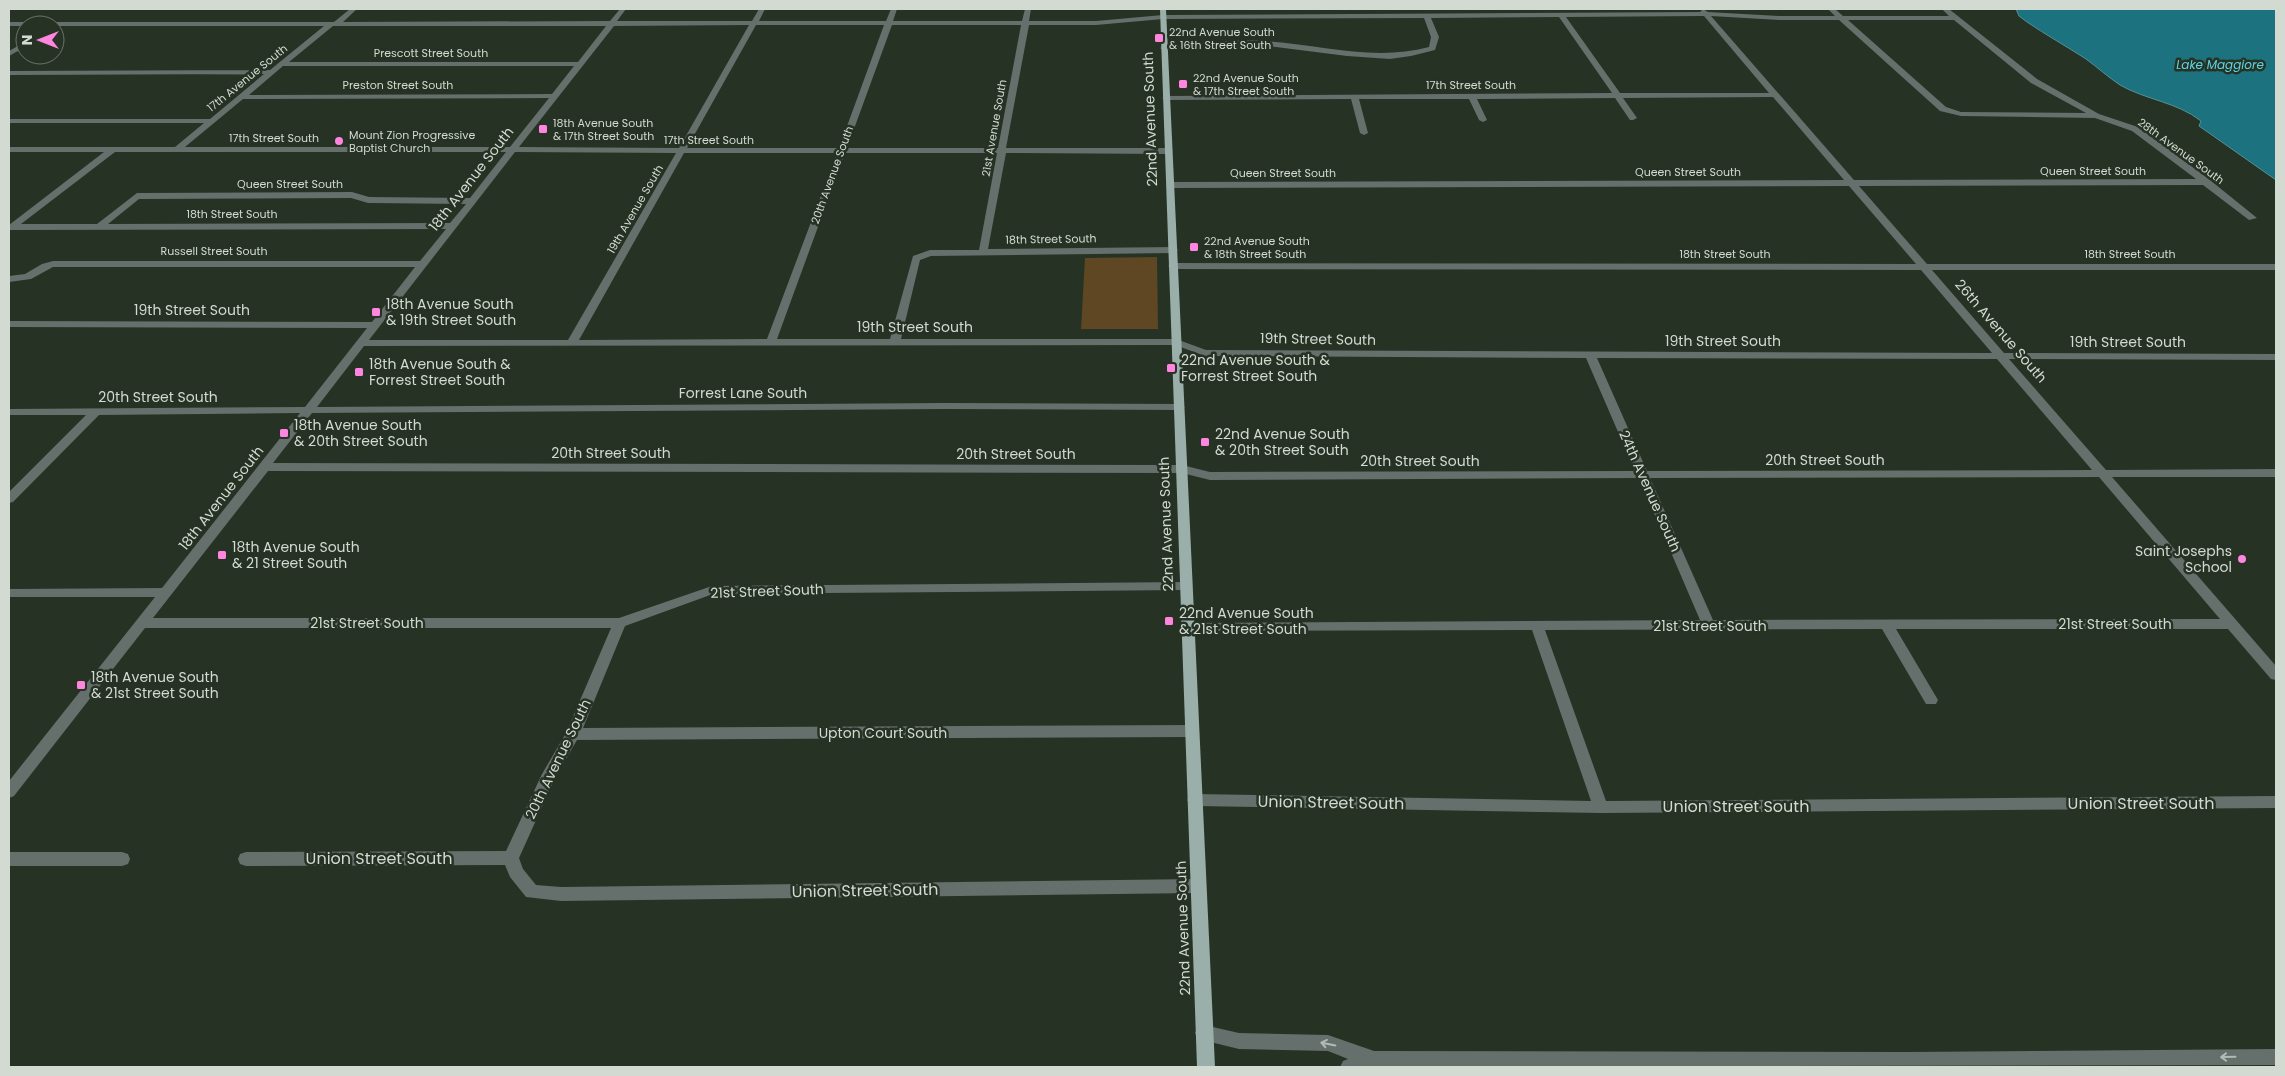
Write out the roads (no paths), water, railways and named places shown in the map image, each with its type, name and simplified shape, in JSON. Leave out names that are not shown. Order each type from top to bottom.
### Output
[{"type":"main road","name":"22nd Avenue South","points":[[1163,13],[1206,1067]]},
{"type":"street","name":"17th Avenue South","points":[[176,150],[282,64],[354,9]]},
{"type":"street","name":"18th Avenue South","points":[[9,792],[623,9]]},
{"type":"street","name":"19th Avenue South","points":[[572,342],[762,9]]},
{"type":"street","name":"20th Avenue South","points":[[771,342],[894,9]]},
{"type":"street","name":"21st Avenue South","points":[[982,252],[1028,9]]},
{"type":"street","points":[[1830,9],[1937,105],[1961,114],[2096,116]]},
{"type":"street","name":"28th Avenue South","points":[[1945,9],[2034,81],[2096,116],[2135,129],[2252,218]]},
{"type":"street","points":[[65,25],[1096,23],[1163,13],[1348,13],[1427,16],[1471,12],[1561,15],[1592,12],[1703,12],[1840,18],[1956,18]]},
{"type":"street","name":"26th Avenue South","points":[[1703,12],[2276,676]]},
{"type":"street","points":[[1561,15],[1633,118]]},
{"type":"street","points":[[1164,48],[1260,43],[1308,47],[1352,55],[1388,57],[1414,55],[1432,48],[1435,37],[1427,16]]},
{"type":"street","name":"Prescott Street South","points":[[282,64],[580,64]]},
{"type":"street","points":[[9,73],[272,72]]},
{"type":"street","name":"17th Street South","points":[[1166,98],[1775,95]]},
{"type":"street","name":"Preston Street South","points":[[241,97],[555,96]]},
{"type":"street","points":[[1354,97],[1364,133]]},
{"type":"street","points":[[1472,97],[1483,120]]},
{"type":"street","points":[[9,122],[212,121]]},
{"type":"street","name":"17th Street South","points":[[9,149],[1169,151]]},
{"type":"street","points":[[10,228],[113,149]]},
{"type":"street","name":"Queen Street South","points":[[1170,185],[2207,182]]},
{"type":"street","name":"Queen Street South","points":[[99,227],[137,196],[352,196],[368,200],[473,201]]},
{"type":"street","name":"18th Street South","points":[[10,228],[453,226]]},
{"type":"street","name":"18th Street South","points":[[895,342],[916,258],[930,253],[1173,250]]},
{"type":"street","name":"Russell Street South","points":[[9,279],[28,277],[45,266],[53,264],[423,264]]},
{"type":"street","name":"18th Street South","points":[[1173,266],[2276,267]]},
{"type":"street","name":"19th Street South","points":[[9,324],[375,325]]},
{"type":"street","name":"19th Street South","points":[[362,343],[1176,342],[1205,353],[2276,358]]},
{"type":"street","name":"24th Avenue South","points":[[1591,356],[1709,626]]},
{"type":"street","name":"Forrest Lane South","points":[[308,411],[944,406],[1179,407]]},
{"type":"street","name":"20th Street South","points":[[9,412],[308,411]]},
{"type":"street","points":[[9,498],[95,412]]},
{"type":"street","name":"20th Street South","points":[[264,467],[1182,469],[1210,476],[2276,474]]},
{"type":"street","name":"21st Street South","points":[[142,623],[620,623],[712,590],[1186,586]]},
{"type":"street","points":[[9,593],[166,592]]},
{"type":"street","name":"20th Avenue South","points":[[511,858],[549,774],[573,734],[620,623]]},
{"type":"street","name":"21st Street South","points":[[1188,626],[2232,624]]},
{"type":"street","points":[[1537,626],[1601,807]]},
{"type":"street","points":[[1887,626],[1930,700]]},
{"type":"street","name":"Upton Court South","points":[[573,734],[1192,731]]},
{"type":"street","name":"Union Street South","points":[[1195,800],[1601,807],[2276,802]]},
{"type":"street","name":"Union Street South","points":[[246,859],[511,858],[516,872],[532,892],[561,894],[1198,886]]},
{"type":"street","points":[[9,859],[122,859]]},
{"type":"street","points":[[1204,1033],[1239,1041],[1328,1043],[1374,1060]]},
{"type":"street","points":[[1349,1067],[1374,1060],[1563,1064],[1908,1064],[2270,1060]]},
{"type":"water","name":"Lake Maggiore","points":[[2016,9],[2276,9],[2276,180],[2199,126],[2201,121],[2192,115],[2182,109],[2120,85],[2086,59],[2027,22],[2019,16]]},
{"type":"place","name":"22nd Avenue South & 16th Street South","points":[[1159,38]]},
{"type":"place","name":"22nd Avenue South & 17th Street South","points":[[1183,84]]},
{"type":"place","name":"18th Avenue South & 17th Street South","points":[[543,129]]},
{"type":"place","name":"Mount Zion Progressive Baptist Church","points":[[339,141]]},
{"type":"place","name":"22nd Avenue South & 18th Street South","points":[[1194,247]]},
{"type":"place","name":"18th Avenue South & 19th Street South","points":[[376,312]]},
{"type":"place","name":"22nd Avenue South & Forrest Street South","points":[[1171,368]]},
{"type":"place","name":"18th Avenue South & Forrest Street South","points":[[359,372]]},
{"type":"place","name":"18th Avenue South & 20th Street South","points":[[284,433]]},
{"type":"place","name":"22nd Avenue South & 20th Street South","points":[[1205,442]]},
{"type":"place","name":"18th Avenue South & 21 Street South","points":[[222,555]]},
{"type":"place","name":"Saint Josephs School","points":[[2242,559]]},
{"type":"place","name":"22nd Avenue South & 21st Street South","points":[[1169,621]]},
{"type":"place","name":"18th Avenue South & 21st Street South","points":[[81,685]]}]
